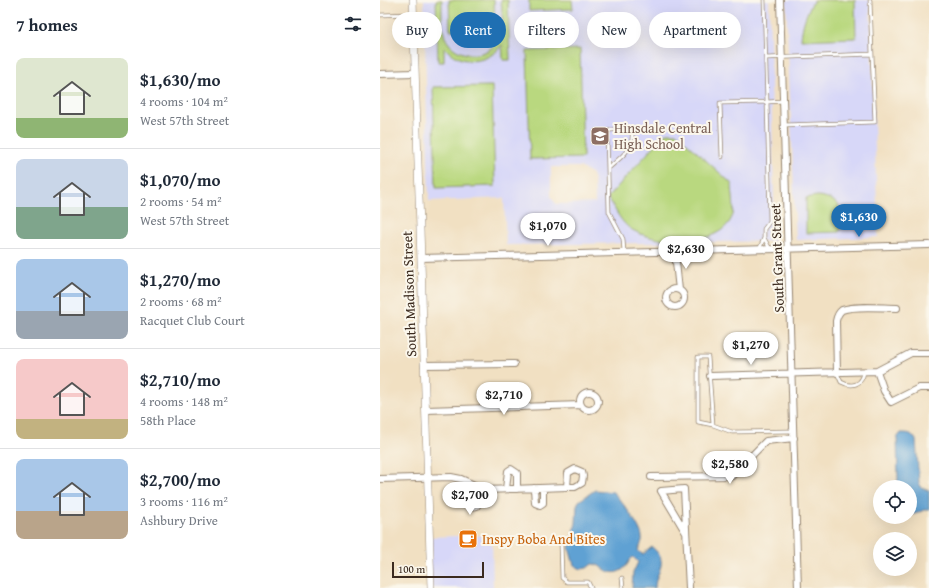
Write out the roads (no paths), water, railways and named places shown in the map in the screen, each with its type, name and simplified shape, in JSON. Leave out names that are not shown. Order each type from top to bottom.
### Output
[{"type":"street","name":"South Madison Street","points":[[413,0],[413,12]]},
{"type":"street","name":"South Grant Street","points":[[780,0],[793,374],[798,588]]},
{"type":"street","name":"South Madison Street","points":[[414,48],[431,588]]},
{"type":"street","points":[[380,74],[415,73]]},
{"type":"street","points":[[421,258],[758,251],[929,245]]},
{"type":"street","points":[[675,253],[679,290]]},
{"type":"street","points":[[837,373],[836,321],[838,314],[842,310],[850,308],[897,308]]},
{"type":"street","points":[[710,376],[876,371],[911,353],[929,352]]},
{"type":"street","points":[[424,365],[514,364]]},
{"type":"street","points":[[876,371],[884,391],[891,402],[919,388],[929,388]]},
{"type":"street","points":[[426,410],[581,405]]},
{"type":"street","points":[[651,477],[732,476],[766,441],[794,438]]},
{"type":"street","points":[[506,489],[506,474],[511,469],[517,473],[517,489]]},
{"type":"street","points":[[380,479],[451,477],[485,490],[567,487]]},
{"type":"street","points":[[467,482],[467,500],[471,507],[478,506],[478,488]]},
{"type":"street","points":[[534,488],[535,503],[540,505],[543,503],[543,488]]},
{"type":"street","points":[[686,533],[660,491],[684,489],[689,588]]},
{"type":"lane","points":[[758,251],[764,238],[764,229],[770,221],[764,0]]},
{"type":"lane","points":[[784,125],[875,122],[870,0]]},
{"type":"lane","points":[[380,15],[392,15]]},
{"type":"lane","points":[[766,58],[872,54]]},
{"type":"lane","points":[[722,157],[720,103],[784,101]]},
{"type":"lane","points":[[608,169],[629,149],[632,143],[632,133],[627,130],[610,130],[607,134],[609,212],[623,239],[625,254]]},
{"type":"lane","points":[[764,238],[771,250]]},
{"type":"lane","points":[[713,425],[708,356],[698,357],[698,422],[713,425],[732,432],[794,431]]},
{"type":"lane","points":[[837,373],[841,382],[850,386],[862,380],[864,372]]},
{"type":"lane","points":[[561,544],[562,578],[567,582],[588,582],[591,588]]},
{"type":"lane","points":[[622,578],[623,588]]},
{"type":"water","points":[[901,433],[906,433],[913,436],[916,440],[919,483],[922,488],[929,491],[929,510],[924,510],[917,513],[917,480],[898,480],[897,438]]},
{"type":"water","points":[[595,490],[613,492],[630,514],[642,537],[638,551],[643,554],[652,547],[658,553],[661,567],[655,588],[632,588],[633,573],[638,562],[633,557],[624,568],[616,572],[608,571],[592,564],[587,568],[581,569],[574,565],[569,548],[576,523],[577,505],[579,501]]},
{"type":"place","name":"Hinsdale Central High School","points":[[600,136]]},
{"type":"place","name":"Inspy Boba And Bites","points":[[468,539]]}]
